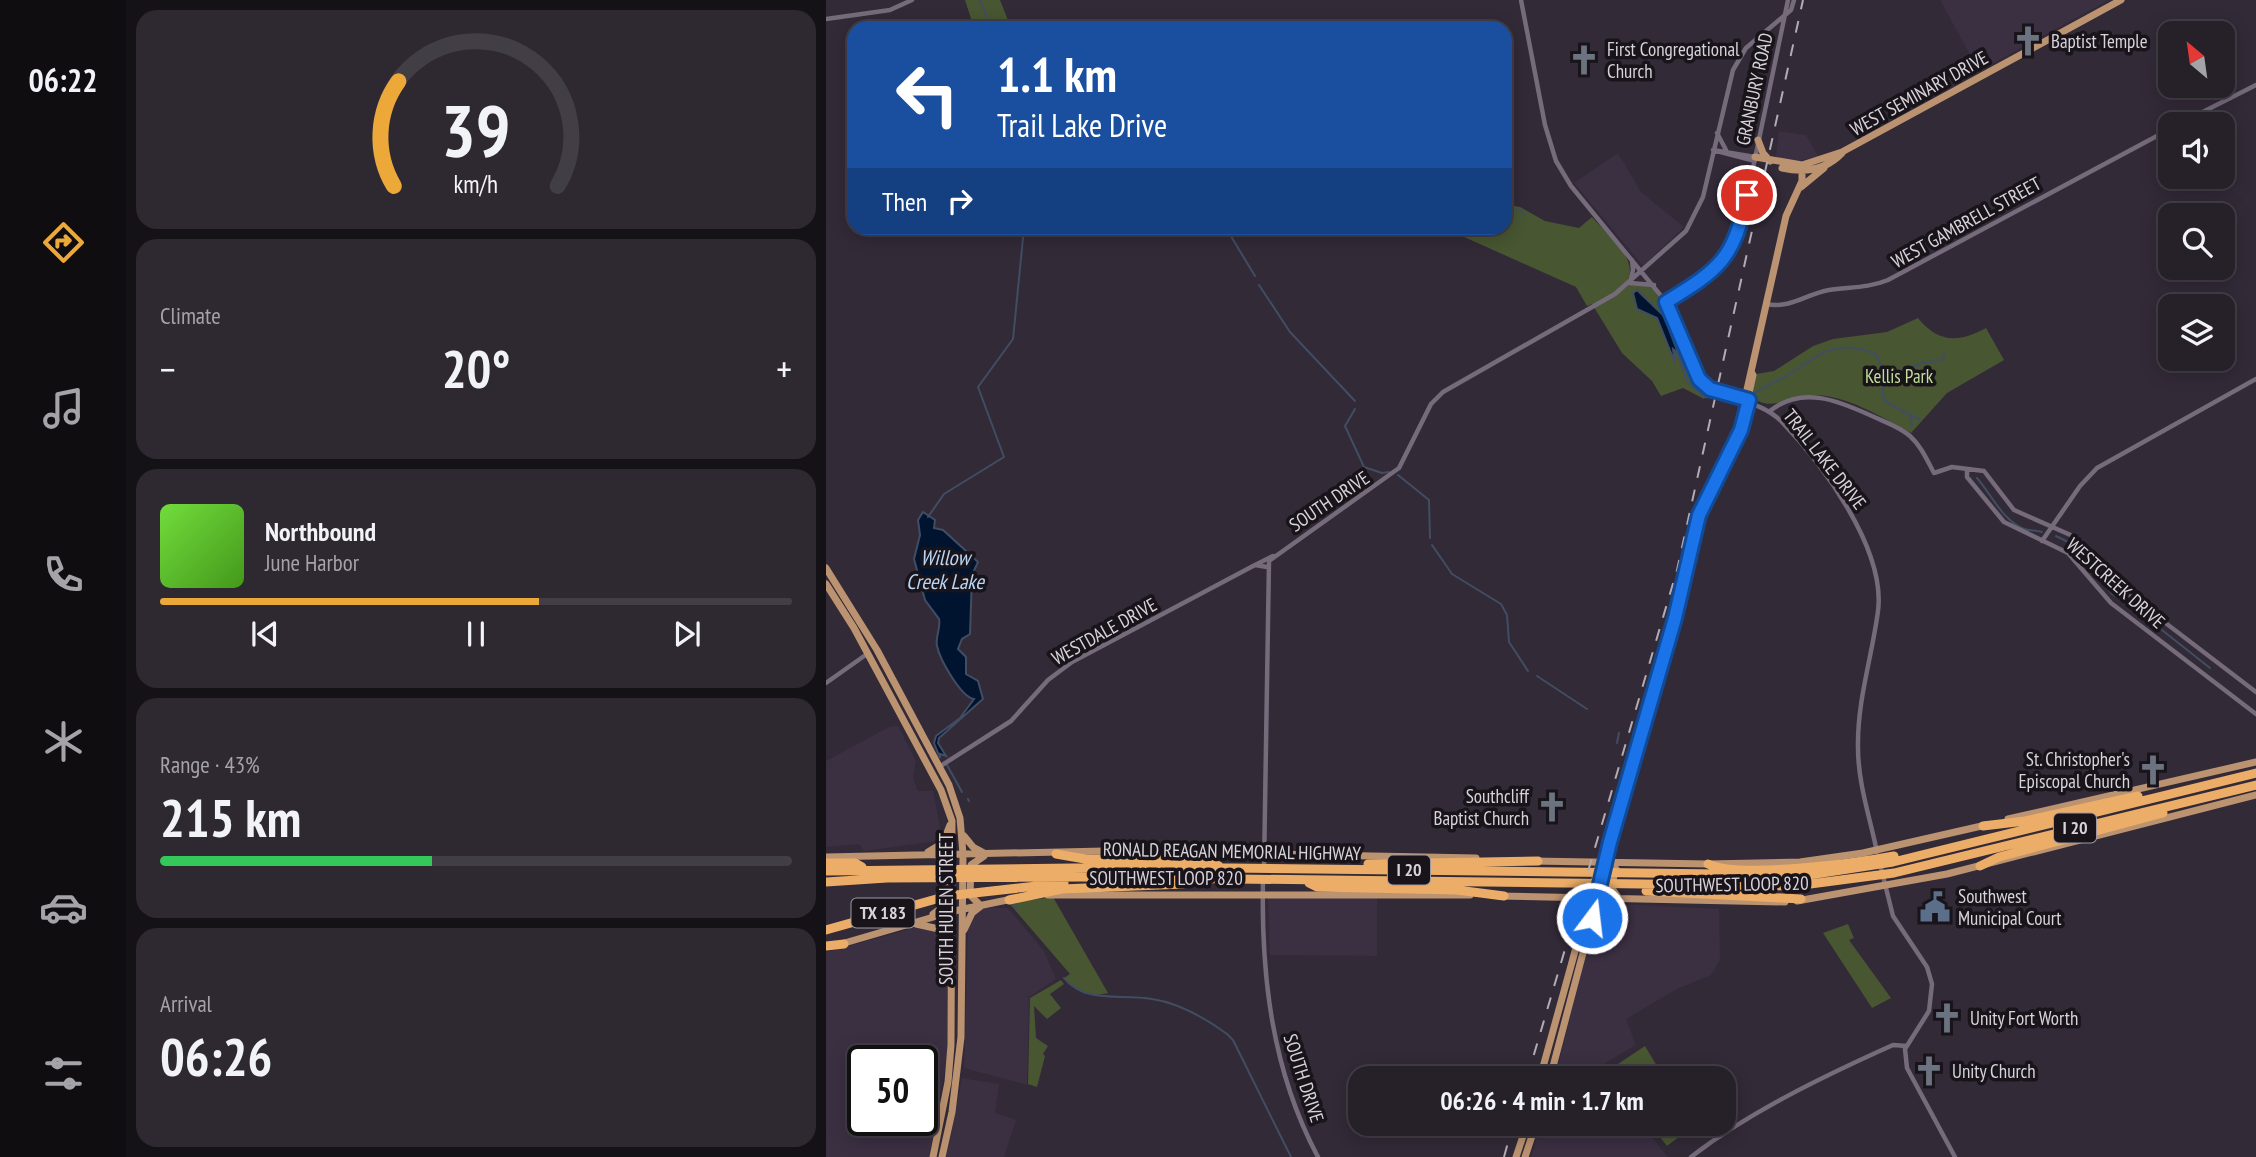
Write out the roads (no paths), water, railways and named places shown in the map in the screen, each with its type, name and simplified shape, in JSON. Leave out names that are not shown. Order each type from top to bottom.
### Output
[{"type":"highway","name":"RONALD REAGAN MEMORIAL HIGHWAY","points":[[826,871],[935,867],[1224,868],[1798,876],[1848,871],[1923,855],[2256,773]]},
{"type":"highway","name":"RONALD REAGAN MEMORIAL HIGHWAY","points":[[826,882],[985,877],[1776,887],[1847,881],[2256,785]]},
{"type":"highway","points":[[1983,825],[2025,821],[2159,792],[2171,794]]},
{"type":"highway","points":[[1980,866],[2007,854],[2171,811],[2184,802]]},
{"type":"highway","points":[[1708,864],[1785,869],[1867,861],[1906,853],[1923,855]]},
{"type":"highway","points":[[1056,854],[1085,859],[1206,861],[1224,868]]},
{"type":"highway","points":[[1335,869],[1354,864],[1542,861]]},
{"type":"highway","points":[[826,863],[855,863],[863,868]]},
{"type":"highway","name":"TX 183","points":[[826,930],[940,898],[1091,878]]},
{"type":"highway","points":[[1009,900],[1062,889],[1181,885],[1199,880]]},
{"type":"highway","points":[[1304,880],[1317,887],[1457,890],[1504,897]]},
{"type":"highway","points":[[1616,886],[1801,900]]},
{"type":"highway","points":[[826,948],[844,944]]},
{"type":"main road","name":"WEST SEMINARY DRIVE","points":[[1755,159],[1802,168],[1842,152],[2121,0]]},
{"type":"main road","points":[[1758,140],[1770,162]]},
{"type":"main road","name":"WEST SEMINARY DRIVE","points":[[1755,159],[1785,168],[1802,168],[1829,163],[1842,152]]},
{"type":"main road","points":[[1798,190],[1829,163]]},
{"type":"main road","points":[[1785,168],[1794,175],[1798,190]]},
{"type":"main road","points":[[1552,1066],[1593,899],[1675,618],[1699,515],[1737,435],[1786,216],[1798,190],[1802,168]]},
{"type":"main road","name":"SOUTH HULEN STREET","points":[[826,568],[858,615],[934,766],[954,798],[962,833],[963,854],[953,950],[948,1082],[933,1157]]},
{"type":"main road","points":[[826,584],[913,739],[934,766]]},
{"type":"main road","name":"SOUTHWEST LOOP 820","points":[[826,857],[935,853],[1142,852],[1264,859],[1708,864],[1800,862],[1877,853],[1983,825],[2256,761]]},
{"type":"main road","name":"SOUTH HULEN STREET","points":[[934,766],[951,821],[962,934],[958,1073],[942,1157]]},
{"type":"main road","points":[[1901,845],[1887,856],[1887,883],[1900,885],[1980,866],[2256,795]]},
{"type":"main road","points":[[922,855],[940,846],[951,821]]},
{"type":"main road","points":[[962,833],[970,845],[988,854]]},
{"type":"main road","points":[[923,919],[939,911],[945,901],[946,864],[935,853]]},
{"type":"main road","points":[[980,905],[970,895],[971,865],[974,860],[988,854]]},
{"type":"main road","points":[[1534,897],[1548,893],[1555,885],[1556,871],[1542,861]]},
{"type":"main road","points":[[1620,900],[1611,887],[1614,872],[1622,866],[1637,863]]},
{"type":"main road","name":"SOUTHWEST LOOP 820","points":[[844,944],[923,919],[980,905],[1066,894],[1263,892],[1775,902],[1801,900],[1887,883]]},
{"type":"main road","points":[[1544,1066],[1593,899]]},
{"type":"main road","points":[[962,934],[972,913],[994,902]]},
{"type":"main road","points":[[912,923],[939,929],[953,950]]},
{"type":"main road","points":[[952,992],[962,992]]},
{"type":"main road","points":[[1516,1157],[1523,1136]]},
{"type":"main road","points":[[1525,1157],[1531,1136]]},
{"type":"street","points":[[826,19],[890,10],[912,0]]},
{"type":"street","name":"TRAIL LAKE DRIVE","points":[[1521,0],[1553,155],[1571,186],[1666,302],[1699,379],[1710,389],[1760,405],[1770,411],[1838,493],[1870,553],[1878,610],[1859,708],[1857,747],[1861,780],[1893,916],[1927,967],[1932,985],[1929,1011],[1906,1048]]},
{"type":"street","name":"GRANBURY ROAD","points":[[1787,15],[1788,0]]},
{"type":"street","name":"GRANBURY ROAD","points":[[1666,302],[1702,281],[1726,257],[1742,221],[1783,30],[1794,0]]},
{"type":"street","name":"SOUTH DRIVE","points":[[1318,1157],[1293,1100],[1276,1041],[1264,959],[1267,568],[1274,556],[1391,475],[1404,460],[1431,404],[1443,392],[1612,296],[1677,241],[1692,222],[1709,170],[1728,85],[1740,55],[1772,24],[1787,15]]},
{"type":"street","points":[[1772,24],[1783,30]]},
{"type":"street","points":[[2203,112],[2256,85]]},
{"type":"street","points":[[1709,170],[1725,152],[1717,133]]},
{"type":"street","name":"WEST GAMBRELL STREET","points":[[1766,304],[1789,305],[1828,290],[1873,285],[1888,280],[2158,135]]},
{"type":"street","name":"WEST SEMINARY DRIVE","points":[[1713,149],[1755,159]]},
{"type":"street","points":[[1630,256],[1633,270],[1630,283],[1654,285]]},
{"type":"street","points":[[2042,541],[2080,486],[2096,468],[2256,379]]},
{"type":"street","points":[[1760,405],[1779,404],[1806,397],[1833,400],[1905,432],[1929,463],[1943,469]]},
{"type":"street","points":[[1770,411],[1779,404]]},
{"type":"street","name":"WESTCREEK DRIVE","points":[[1929,463],[1934,473],[1943,469],[1984,471],[2014,510],[2054,527],[2084,545],[2125,592],[2256,692]]},
{"type":"street","name":"WESTCREEK DRIVE","points":[[1967,470],[1967,477],[2000,519],[2018,531],[2071,556],[2111,603],[2256,714]]},
{"type":"street","name":"WESTDALE DRIVE","points":[[934,766],[1011,721],[1048,680],[1072,662],[1274,556]]},
{"type":"street","points":[[1255,565],[1267,568]]},
{"type":"street","points":[[826,683],[867,654]]},
{"type":"street","points":[[1691,1157],[1747,1118],[1893,1045],[1906,1048],[1910,1076],[1955,1157]]},
{"type":"water","points":[[1637,290],[1664,316],[1678,353],[1673,349],[1675,363],[1657,318],[1637,309],[1633,293]]},
{"type":"water","name":"Willow Creek Lake","points":[[923,512],[935,520],[934,528],[943,530],[978,562],[972,575],[970,634],[962,639],[958,649],[966,657],[966,674],[978,681],[983,699],[939,738],[938,743],[946,756],[940,754],[940,758],[934,743],[936,736],[960,718],[974,699],[963,692],[952,677],[937,646],[939,619],[925,600],[914,559],[920,535],[918,520]]},
{"type":"waterway","points":[[980,0],[988,21]]},
{"type":"waterway","points":[[1512,210],[1522,211],[1524,215]]},
{"type":"waterway","points":[[928,517],[944,494],[1004,457],[978,387],[1013,339],[1023,235]]},
{"type":"waterway","points":[[1230,235],[1255,276]]},
{"type":"waterway","points":[[1259,285],[1290,332],[1355,401]]},
{"type":"waterway","points":[[1755,393],[1821,354],[1851,347],[1876,354],[1883,370],[1883,395],[1886,402],[1920,420]]},
{"type":"waterway","points":[[1677,352],[1687,381],[1704,397],[1718,398]]},
{"type":"waterway","points":[[1885,376],[1922,363],[1943,360],[1944,352]]},
{"type":"waterway","points":[[1355,409],[1345,426],[1364,467],[1382,473],[1389,472]]},
{"type":"waterway","points":[[1910,415],[1912,427]]},
{"type":"waterway","points":[[1398,475],[1429,500],[1430,538]]},
{"type":"waterway","points":[[1977,478],[2009,520],[2024,529],[2042,532]]},
{"type":"waterway","points":[[2056,536],[2074,545],[2112,594],[2129,604],[2210,668]]},
{"type":"waterway","points":[[1432,545],[1452,574],[1501,604],[1507,615],[1509,642],[1528,671]]},
{"type":"waterway","points":[[1537,676],[1587,709]]},
{"type":"waterway","points":[[1617,743],[1619,733]]},
{"type":"waterway","points":[[947,765],[962,792]]},
{"type":"waterway","points":[[1013,904],[1017,908]]},
{"type":"waterway","points":[[1064,978],[1083,992],[1094,995],[1140,997],[1172,1004],[1201,1017],[1227,1034],[1233,1040],[1291,1157]]},
{"type":"railway","points":[[1531,1066],[1677,570],[1803,0]]},
{"type":"railway","points":[[1504,1157],[1510,1136]]},
{"type":"place","name":"Baptist Temple","points":[[2028,41]]},
{"type":"place","name":"First Congregational Church","points":[[1584,60]]},
{"type":"place","name":"St. Christopher's Episcopal Church","points":[[2153,770]]},
{"type":"place","name":"Southcliff Baptist Church","points":[[1552,807]]},
{"type":"place","name":"Southwest Municipal Court","points":[[1935,907]]},
{"type":"place","name":"Unity Fort Worth","points":[[1947,1018]]},
{"type":"place","name":"Unity Church","points":[[1929,1071]]},
{"type":"park label","name":"Kellis Park","points":[[1899,376]]}]
